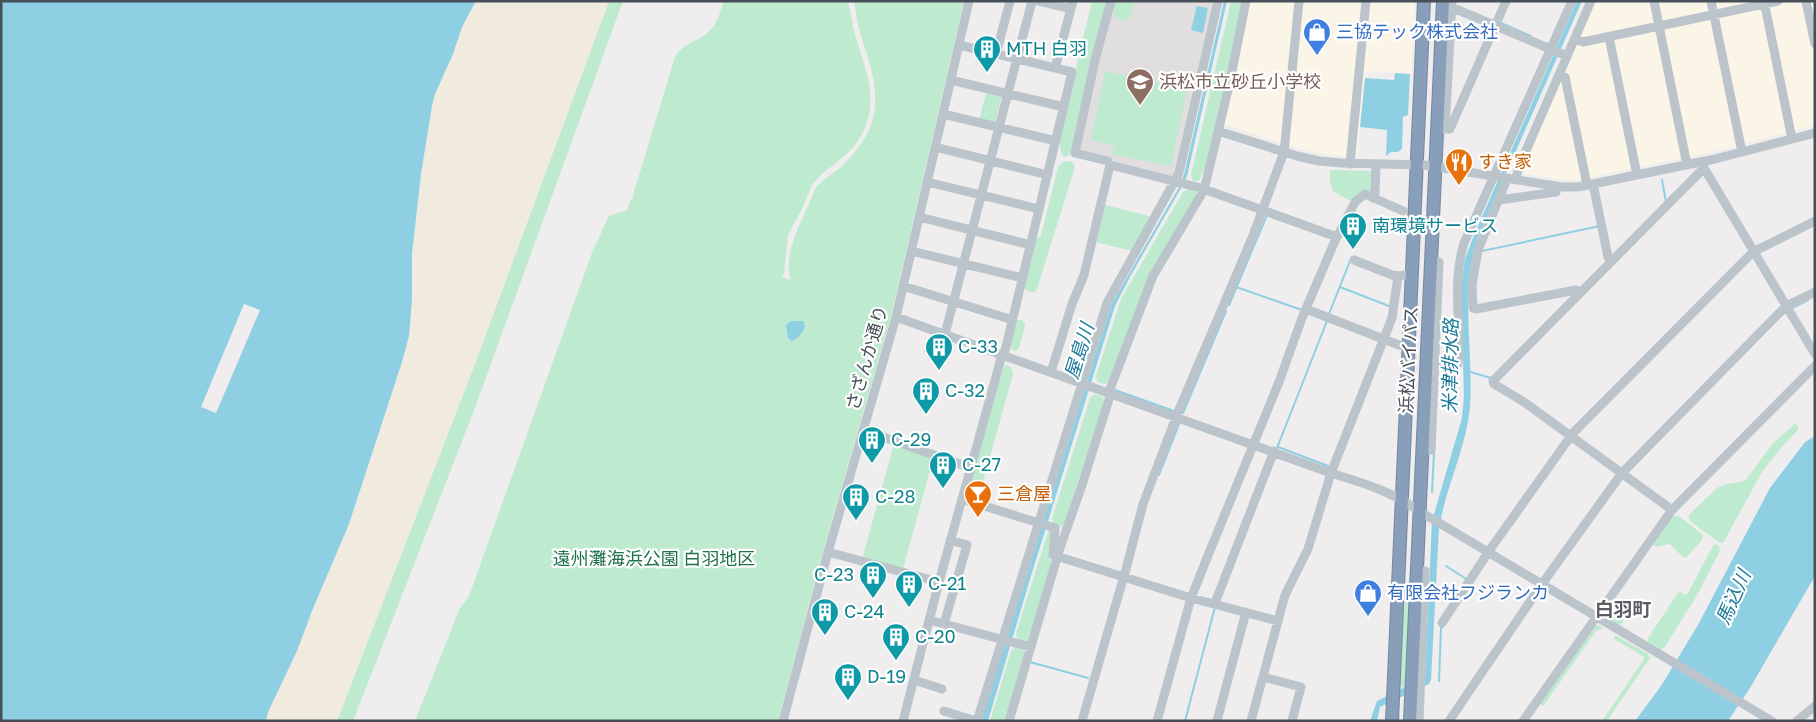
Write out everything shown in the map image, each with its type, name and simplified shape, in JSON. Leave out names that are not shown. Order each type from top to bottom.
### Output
[{"type":"highway","name":"浜松バイパス","points":[[1392,721],[1396,637],[1411,505],[1422,450],[1430,360],[1431,262],[1426,166],[1424,1]]},
{"type":"highway","name":"浜松バイパス","points":[[1410,721],[1416,686],[1417,570],[1411,505],[1409,346],[1412,274],[1426,166],[1441,129],[1441,31],[1449,3]]},
{"type":"highway","points":[[1411,296],[1418,272],[1425,219],[1427,118],[1441,31]]},
{"type":"highway","points":[[1411,505],[1412,449],[1430,360]]},
{"type":"street","name":"さざんか通り","points":[[783,721],[828,552],[896,317],[969,1]]},
{"type":"street","points":[[996,54],[1010,1]]},
{"type":"street","points":[[944,334],[1032,1]]},
{"type":"street","points":[[1038,1],[1072,5],[1055,68]]},
{"type":"street","points":[[1111,1],[1095,60],[1075,153],[1108,161],[1110,165],[1189,184],[1337,236]]},
{"type":"street","points":[[944,711],[976,721],[1006,641],[1110,294],[1177,181],[1218,1]]},
{"type":"street","points":[[1009,721],[1110,393],[1152,276],[1204,189],[1246,1]]},
{"type":"street","points":[[1082,721],[1143,504],[1177,416],[1263,210],[1284,152],[1299,1]]},
{"type":"street","points":[[1350,164],[1366,1]]},
{"type":"street","points":[[1506,1],[1496,25],[1450,129],[1441,129],[1449,3],[1496,25],[1558,52]]},
{"type":"street","points":[[1430,360],[1458,364],[1456,286],[1464,243],[1558,52],[1572,1]]},
{"type":"street","points":[[1558,52],[1575,38],[1591,1]]},
{"type":"street","points":[[1654,1],[1687,165]]},
{"type":"street","points":[[1711,1],[1742,152]]},
{"type":"street","points":[[1575,38],[1583,42],[1778,1]]},
{"type":"street","points":[[1806,1],[1815,44]]},
{"type":"street","points":[[1764,3],[1792,138]]},
{"type":"street","points":[[1609,37],[1637,175]]},
{"type":"street","points":[[904,721],[950,540],[1013,320],[1072,72],[959,45]]},
{"type":"street","points":[[1558,52],[1559,74],[1518,169],[1510,179],[1499,200],[1482,239],[1475,262],[1472,285],[1473,308],[1476,309],[1576,290],[1579,294]]},
{"type":"street","points":[[1559,74],[1565,77],[1608,257],[1612,261]]},
{"type":"street","points":[[951,80],[1064,107]]},
{"type":"street","points":[[943,114],[1056,141]]},
{"type":"street","points":[[1218,130],[1284,152],[1320,161],[1350,164],[1426,166],[1556,187],[1590,184],[1687,165],[1703,165],[1815,132]]},
{"type":"street","points":[[936,147],[1048,174]]},
{"type":"street","points":[[1373,198],[1375,193],[1376,164]]},
{"type":"street","points":[[1051,372],[1072,304],[1084,275],[1110,165]]},
{"type":"street","points":[[1703,165],[1815,354]]},
{"type":"street","points":[[1672,510],[1524,402],[1494,384],[1493,381],[1612,261],[1703,165]]},
{"type":"street","points":[[927,182],[1040,210]]},
{"type":"street","points":[[1499,200],[1556,192],[1556,187]]},
{"type":"street","points":[[1156,721],[1191,598],[1279,382],[1306,308],[1337,236],[1355,202],[1365,194],[1403,211]]},
{"type":"street","points":[[919,218],[1031,245]]},
{"type":"street","points":[[1442,623],[1489,551],[1571,436],[1754,252],[1815,221]]},
{"type":"street","points":[[911,251],[1023,278]]},
{"type":"street","points":[[1354,260],[1392,275],[1412,274]]},
{"type":"street","points":[[1251,721],[1288,588],[1308,549],[1331,472],[1384,339],[1393,312],[1398,276]]},
{"type":"street","points":[[903,286],[1013,320]]},
{"type":"street","points":[[1449,721],[1542,584],[1622,473],[1786,306],[1815,292]]},
{"type":"street","points":[[1306,308],[1399,345],[1409,346]]},
{"type":"street","points":[[896,317],[1377,487],[1489,551],[1664,658],[1772,721]]},
{"type":"street","points":[[1523,721],[1672,510],[1815,366]]},
{"type":"street","points":[[863,430],[970,468]]},
{"type":"street","points":[[1214,603],[1274,451]]},
{"type":"street","points":[[962,499],[1055,528],[1053,555],[1058,557],[1191,598],[1278,621]]},
{"type":"street","points":[[944,624],[967,544],[950,540]]},
{"type":"street","points":[[828,552],[939,582]]},
{"type":"street","points":[[1217,721],[1246,612]]},
{"type":"street","points":[[929,620],[1031,648]]},
{"type":"street","points":[[1263,677],[1301,687],[1292,721]]},
{"type":"street","points":[[914,680],[942,689]]},
{"type":"street","points":[[1416,686],[1419,721]]},
{"type":"street","points":[[1797,721],[1815,706]]},
{"type":"shaded area","name":"浜松市立砂丘小学校","points":[[1114,1],[1216,1],[1174,178],[1114,163],[1114,160],[1078,151],[1098,61]]},
{"type":"shaded area","points":[[1249,1],[1415,1],[1411,74],[1366,71],[1357,156],[1310,152],[1226,125],[1223,121]]},
{"type":"shaded area","points":[[1596,1],[1815,1],[1815,125],[1713,152],[1577,180],[1554,179],[1526,174],[1523,170]]},
{"type":"green space","points":[[609,1],[623,1],[473,413],[353,721],[337,721],[476,361]]},
{"type":"green space","name":"遠州灘海浜公園 白羽地区","points":[[724,1],[848,1],[855,35],[868,77],[870,104],[864,131],[850,151],[825,171],[811,187],[788,235],[782,277],[791,280],[789,258],[792,246],[815,189],[852,156],[866,136],[875,109],[874,82],[859,30],[854,1],[964,1],[891,316],[823,551],[778,721],[415,721],[460,608],[469,596],[593,250],[609,216],[627,210],[631,199],[633,199],[675,57],[682,48],[702,37],[713,27]]},
{"type":"green space","points":[[1092,1],[1107,1],[1070,155],[1065,157],[1060,148],[1059,139]]},
{"type":"green space","points":[[1116,1],[1134,1],[1132,14],[1128,19],[1121,20],[1114,15]]},
{"type":"green space","points":[[1231,1],[1243,1],[1230,66],[1207,162],[1199,181],[1193,181],[1191,175]]},
{"type":"green space","points":[[1105,71],[1187,89],[1171,166],[1112,154],[1114,145],[1091,140]]},
{"type":"green space","points":[[987,90],[1002,95],[995,123],[979,120]]},
{"type":"green space","points":[[1063,162],[1073,162],[1075,167],[1037,289],[1035,292],[1027,291],[1025,286],[1036,240],[1041,235],[1058,167]]},
{"type":"green space","points":[[1330,170],[1374,171],[1373,192],[1353,202],[1341,196],[1332,188]]},
{"type":"green space","points":[[1188,189],[1194,190],[1197,194],[1156,264],[1108,383],[1103,384],[1097,381],[1096,376],[1121,299],[1183,192]]},
{"type":"green space","points":[[1105,205],[1153,217],[1133,251],[1095,242]]},
{"type":"green space","points":[[1018,320],[1022,320],[1025,326],[1019,348],[1013,351],[1010,346]]},
{"type":"green space","points":[[1007,365],[1011,367],[1013,374],[979,496],[976,499],[968,497],[1001,371]]},
{"type":"green space","points":[[1094,394],[1103,397],[1104,403],[1064,524],[1060,527],[1053,524],[1052,519],[1090,398]]},
{"type":"green space","points":[[1795,424],[1798,426],[1798,430],[1762,472],[1723,543],[1690,521],[1690,514],[1717,488],[1726,484],[1745,481],[1773,443]]},
{"type":"green space","points":[[894,444],[933,459],[903,569],[862,559]]},
{"type":"green space","points":[[1673,516],[1679,516],[1703,535],[1702,540],[1686,558],[1670,544],[1656,547],[1652,544]]},
{"type":"green space","points":[[1049,529],[1052,530],[1050,567],[1028,641],[1017,639],[1016,633]]},
{"type":"green space","points":[[1714,544],[1719,546],[1720,551],[1696,597],[1664,648],[1660,650],[1648,642],[1648,638],[1678,593],[1681,592],[1685,595],[1688,593]]},
{"type":"green space","points":[[1412,557],[1406,686],[1398,688],[1400,640]]},
{"type":"green space","points":[[1623,598],[1627,598],[1632,604],[1619,625],[1603,615],[1610,604],[1618,603]]},
{"type":"green space","points":[[1598,625],[1602,629],[1596,631],[1544,705],[1541,706],[1541,703],[1595,626]]},
{"type":"green space","points":[[1615,635],[1648,654],[1650,658],[1607,721],[1602,721],[1644,659],[1643,656],[1614,639]]},
{"type":"green space","points":[[1015,648],[1022,649],[1025,652],[1005,721],[990,721],[1011,651]]},
{"type":"sand","points":[[476,1],[609,1],[476,361],[337,721],[266,721],[268,712],[297,651],[349,524],[402,362],[409,336],[412,299],[412,254],[421,174],[432,106],[462,27]]},
{"type":"water","points":[[1,1],[476,1],[462,27],[432,106],[421,174],[412,254],[412,299],[409,336],[402,362],[349,524],[297,651],[268,712],[266,721],[1,721]]},
{"type":"water","points":[[1224,1],[1227,1],[1187,176],[1115,306],[988,721],[981,721],[1111,305],[1178,189],[1184,175]]},
{"type":"water","points":[[1577,1],[1582,1],[1478,237],[1472,258],[1468,301],[1470,407],[1468,422],[1439,528],[1431,680],[1429,684],[1380,707],[1377,721],[1370,721],[1377,701],[1425,677],[1432,521],[1462,418],[1464,397],[1461,285],[1465,259]]},
{"type":"water","points":[[1197,6],[1208,8],[1203,33],[1191,30]]},
{"type":"water","points":[[1395,73],[1410,74],[1408,115],[1403,117],[1402,149],[1398,152],[1391,152],[1386,156],[1387,130],[1360,127],[1365,78],[1394,80]]},
{"type":"water","points":[[803,321],[805,326],[800,335],[792,341],[788,338],[786,326],[789,322]]},
{"type":"water","name":"馬込川","points":[[1815,436],[1815,576],[1750,688],[1728,721],[1635,721],[1661,686],[1698,625],[1770,488],[1805,442]]},
{"type":"pier","points":[[244,304],[260,310],[216,413],[201,407]]},
{"type":"waterway","points":[[1501,23],[1531,36]]},
{"type":"waterway","points":[[1662,180],[1666,202]]},
{"type":"waterway","points":[[1229,305],[1267,215]]},
{"type":"waterway","points":[[1482,251],[1600,226]]},
{"type":"waterway","points":[[1329,314],[1350,261]]},
{"type":"waterway","points":[[1236,287],[1302,310]]},
{"type":"waterway","points":[[1340,287],[1389,306]]},
{"type":"waterway","points":[[1792,308],[1808,300]]},
{"type":"waterway","points":[[1183,413],[1226,311]]},
{"type":"waterway","points":[[1277,448],[1327,321]]},
{"type":"waterway","name":"米津排水路","points":[[1467,371],[1491,378]]},
{"type":"waterway","points":[[1115,390],[1174,411]]},
{"type":"waterway","points":[[1159,475],[1179,424]]},
{"type":"waterway","points":[[1278,447],[1328,466]]},
{"type":"waterway","points":[[1432,492],[1434,452]]},
{"type":"waterway","points":[[1446,566],[1468,580]]},
{"type":"waterway","points":[[1185,721],[1215,607]]},
{"type":"waterway","points":[[1439,681],[1441,628],[1443,626]]},
{"type":"waterway","points":[[1030,662],[1088,678]]},
{"type":"place","name":"三協テック株式会社","points":[[1317,56]]},
{"type":"place","name":"MTH 白羽","points":[[987,73]]},
{"type":"place","name":"浜松市立砂丘小学校","points":[[1140,106]]},
{"type":"place","name":"すき家","points":[[1459,186]]},
{"type":"place","name":"南環境サービス","points":[[1353,250]]},
{"type":"place","name":"C-33","points":[[939,371]]},
{"type":"place","name":"C-32","points":[[926,415]]},
{"type":"place","name":"C-29","points":[[872,464]]},
{"type":"place","name":"C-27","points":[[943,489]]},
{"type":"place","name":"三倉屋","points":[[978,518]]},
{"type":"place","name":"C-28","points":[[856,521]]},
{"type":"place","name":"C-23","points":[[873,599]]},
{"type":"place","name":"C-21","points":[[909,608]]},
{"type":"place","name":"有限会社フジランカ","points":[[1368,617]]},
{"type":"place","name":"C-24","points":[[825,636]]},
{"type":"place","name":"C-20","points":[[896,661]]},
{"type":"place","name":"D-19","points":[[848,701]]},
{"type":"district","name":"白羽町","points":[[1623,609]]},
{"type":"water label","name":"屋島川","points":[[1079,351]]}]
